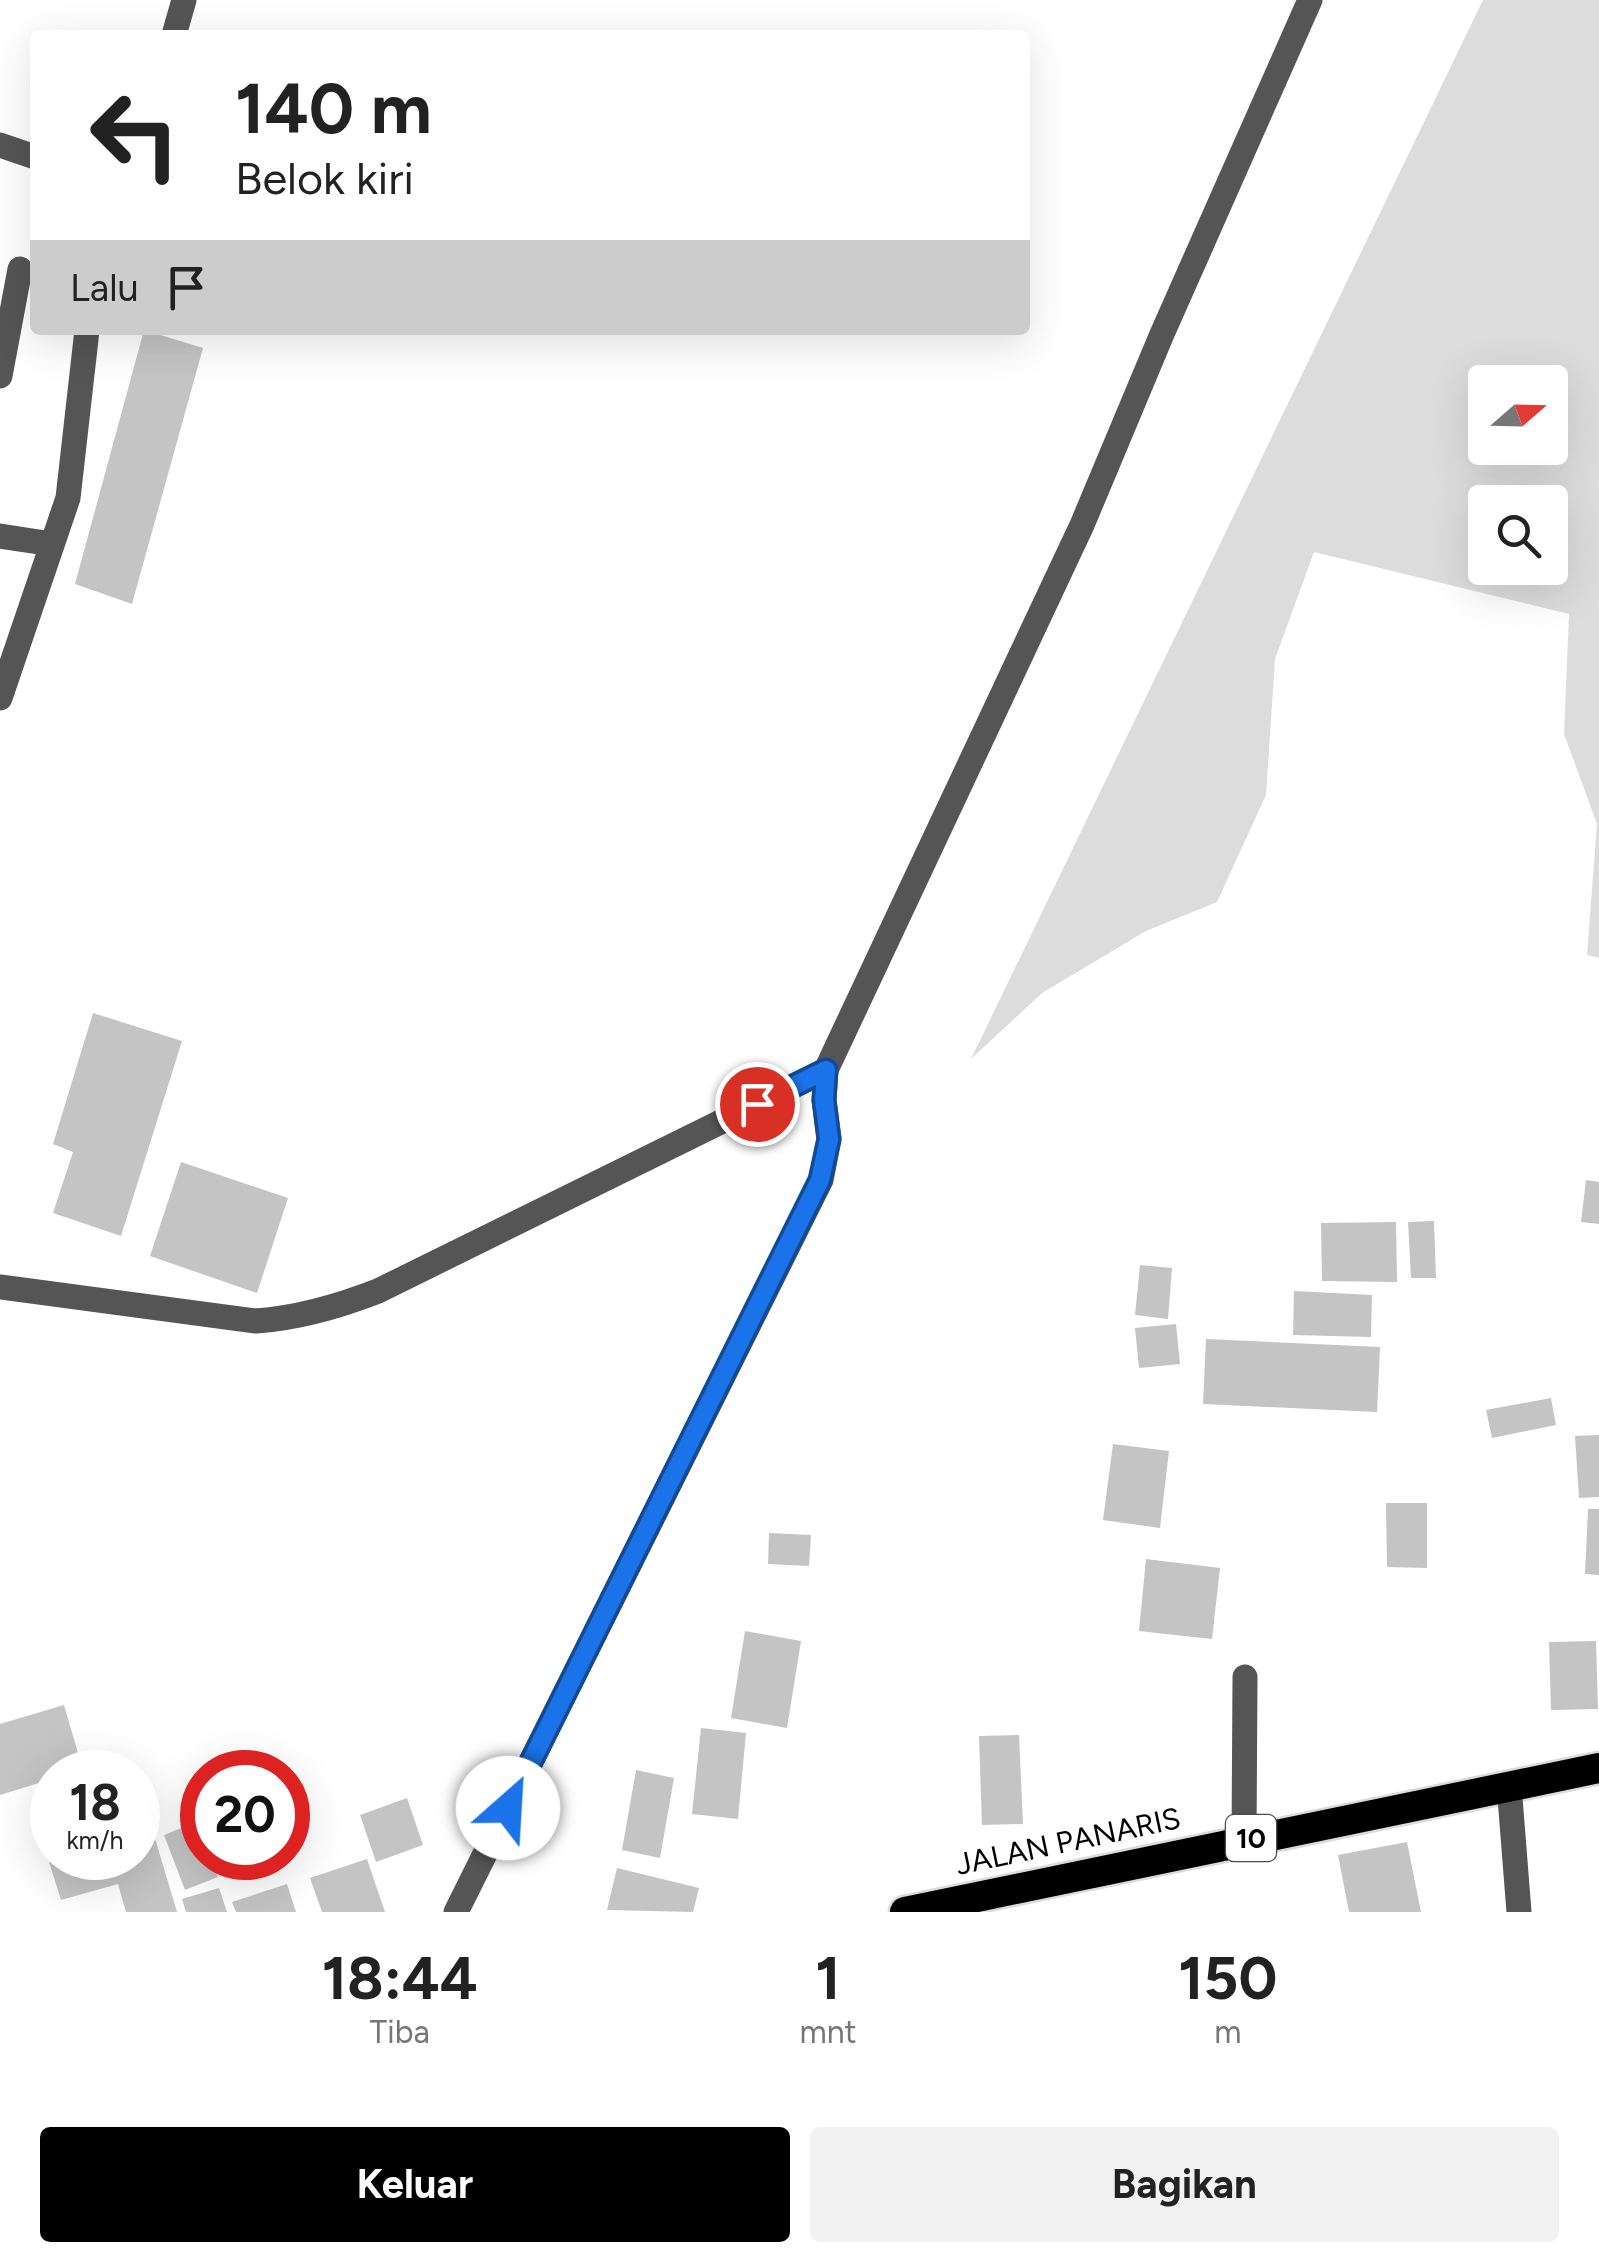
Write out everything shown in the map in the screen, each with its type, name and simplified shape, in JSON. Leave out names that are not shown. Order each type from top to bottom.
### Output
[{"type":"highway","name":"JALAN PANARIS","points":[[905,1912],[1599,1768]]},
{"type":"street","points":[[175,30],[184,0]]},
{"type":"street","points":[[456,1912],[820,1180],[829,1139],[824,1100],[826,1070],[1082,525],[1310,0]]},
{"type":"street","points":[[0,145],[30,155]]},
{"type":"street","points":[[0,376],[18,269]]},
{"type":"street","points":[[0,698],[68,498],[86,335]]},
{"type":"street","points":[[0,536],[52,544]]},
{"type":"street","points":[[0,1287],[256,1321],[289,1319],[335,1308],[378,1291],[826,1070]]},
{"type":"street","points":[[1244,1839],[1245,1677]]},
{"type":"street","points":[[1510,1785],[1518,1912]]},
{"type":"shaded area","points":[[1483,0],[1599,0],[1599,958],[1587,955],[1597,824],[1564,734],[1569,614],[1314,552],[1275,659],[1266,795],[1217,902],[1146,931],[1042,993],[971,1059]]},
{"type":"building","points":[[143,335],[160,335],[203,348],[132,604],[75,584]]},
{"type":"building","points":[[93,1013],[182,1041],[121,1236],[53,1213],[73,1152],[53,1144]]},
{"type":"building","points":[[181,1162],[288,1198],[257,1293],[150,1256]]},
{"type":"building","points":[[1586,1180],[1599,1182],[1599,1224],[1581,1222]]},
{"type":"building","points":[[1434,1221],[1436,1278],[1411,1278],[1408,1222]]},
{"type":"building","points":[[1396,1222],[1397,1282],[1322,1281],[1321,1223]]},
{"type":"building","points":[[1140,1265],[1172,1268],[1168,1319],[1135,1315]]},
{"type":"building","points":[[1294,1291],[1372,1295],[1371,1337],[1293,1335]]},
{"type":"building","points":[[1176,1324],[1180,1364],[1139,1368],[1135,1328]]},
{"type":"building","points":[[1206,1339],[1380,1347],[1377,1412],[1203,1404]]},
{"type":"building","points":[[1551,1398],[1556,1425],[1492,1438],[1486,1410]]},
{"type":"building","points":[[1599,1435],[1599,1497],[1579,1498],[1575,1436]]},
{"type":"building","points":[[1113,1444],[1169,1451],[1160,1528],[1103,1520]]},
{"type":"building","points":[[1386,1503],[1427,1503],[1427,1568],[1387,1567]]},
{"type":"building","points":[[1588,1509],[1599,1509],[1599,1575],[1585,1574]]},
{"type":"building","points":[[769,1533],[811,1535],[809,1566],[768,1564]]},
{"type":"building","points":[[1146,1559],[1220,1568],[1212,1639],[1139,1631]]},
{"type":"building","points":[[745,1631],[801,1641],[787,1728],[731,1718]]},
{"type":"building","points":[[1596,1641],[1598,1709],[1551,1710],[1549,1642]]},
{"type":"building","points":[[64,1705],[77,1750],[30,1750],[30,1786],[0,1795],[0,1724]]},
{"type":"building","points":[[701,1728],[746,1733],[738,1819],[692,1814]]},
{"type":"building","points":[[1019,1735],[1023,1824],[982,1825],[979,1736]]},
{"type":"building","points":[[636,1770],[674,1778],[660,1858],[622,1850]]},
{"type":"building","points":[[407,1798],[423,1845],[376,1862],[360,1815]]},
{"type":"building","points":[[180,1828],[180,1877],[164,1835]]},
{"type":"building","points":[[1407,1842],[1421,1912],[1349,1912],[1338,1855]]},
{"type":"building","points":[[160,1855],[177,1912],[126,1912],[118,1884],[61,1900],[55,1880],[160,1880]]},
{"type":"building","points":[[367,1859],[385,1912],[322,1912],[310,1878]]},
{"type":"building","points":[[617,1868],[699,1888],[693,1912],[607,1910]]},
{"type":"building","points":[[181,1880],[210,1880],[185,1890]]},
{"type":"building","points":[[287,1884],[296,1912],[236,1912],[232,1902]]},
{"type":"building","points":[[219,1888],[227,1912],[186,1912],[182,1899]]},
{"type":"route","points":[[508,1808],[820,1180],[829,1139],[824,1100],[826,1070],[757,1104]]}]
